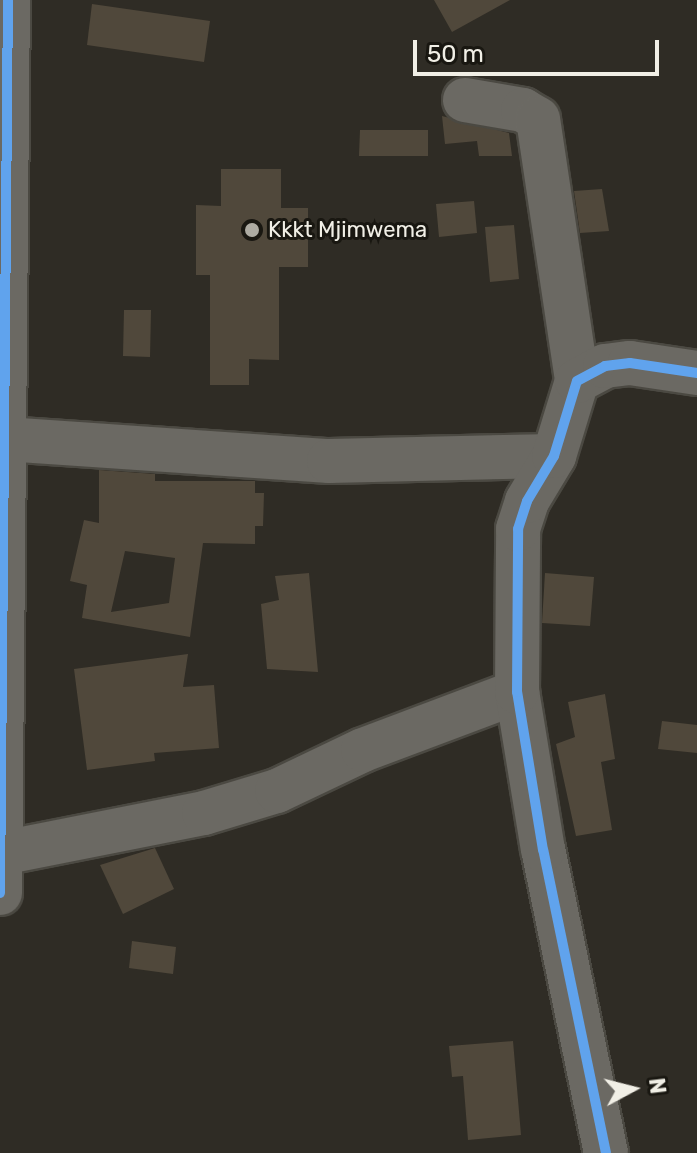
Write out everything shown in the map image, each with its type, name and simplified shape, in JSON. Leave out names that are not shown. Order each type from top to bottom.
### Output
[{"type":"street","points":[[8,0],[1,873],[277,791],[363,750],[517,692]]},
{"type":"street","points":[[465,100],[523,110],[538,119],[577,381],[554,456],[527,501],[518,529],[517,692],[543,850],[606,1153]]},
{"type":"street","points":[[577,381],[605,366],[630,363],[697,373]]},
{"type":"street","points":[[5,439],[329,461],[554,456]]},
{"type":"building","points":[[434,0],[510,0],[452,32]]},
{"type":"building","points":[[92,4],[210,21],[204,62],[87,45]]},
{"type":"building","points":[[442,116],[509,133],[512,156],[479,156],[477,141],[445,144]]},
{"type":"building","points":[[360,130],[428,130],[428,156],[359,156]]},
{"type":"building","points":[[221,169],[281,169],[281,208],[308,208],[308,267],[279,267],[279,360],[249,359],[249,385],[210,385],[210,275],[196,275],[196,205],[221,206]]},
{"type":"building","points":[[602,189],[609,231],[580,233],[574,191]]},
{"type":"building","points":[[474,201],[477,233],[439,237],[436,204]]},
{"type":"building","points":[[514,225],[519,279],[490,282],[485,227]]},
{"type":"building","points":[[124,310],[151,310],[150,357],[123,356]]},
{"type":"building","points":[[99,470],[155,474],[155,481],[255,481],[255,493],[264,493],[263,526],[255,526],[255,544],[203,543],[190,637],[82,618],[87,585],[70,581],[84,520],[99,523]],"holes":[[[125,551],[175,558],[169,603],[111,612]]]},
{"type":"building","points":[[309,573],[318,672],[267,669],[261,604],[279,600],[275,576]]},
{"type":"building","points":[[545,573],[594,577],[590,626],[542,623]]},
{"type":"building","points":[[188,654],[183,687],[214,685],[219,748],[154,753],[155,761],[87,770],[74,669]]},
{"type":"building","points":[[605,694],[615,759],[601,762],[612,830],[576,836],[556,744],[575,737],[568,702]]},
{"type":"building","points":[[662,721],[697,725],[697,753],[658,749]]},
{"type":"building","points":[[155,848],[174,889],[123,914],[100,865]]},
{"type":"building","points":[[132,941],[176,947],[173,974],[129,968]]},
{"type":"building","points":[[513,1041],[521,1135],[468,1140],[463,1076],[452,1077],[449,1046]]},
{"type":"cycle path","points":[[0,893],[8,0]]},
{"type":"cycle path","points":[[606,1153],[543,850],[517,692],[518,529],[527,501],[554,456],[577,381],[605,366],[630,363],[697,373]]},
{"type":"place","name":"Kkkt Mjimwema","points":[[252,230]]}]
